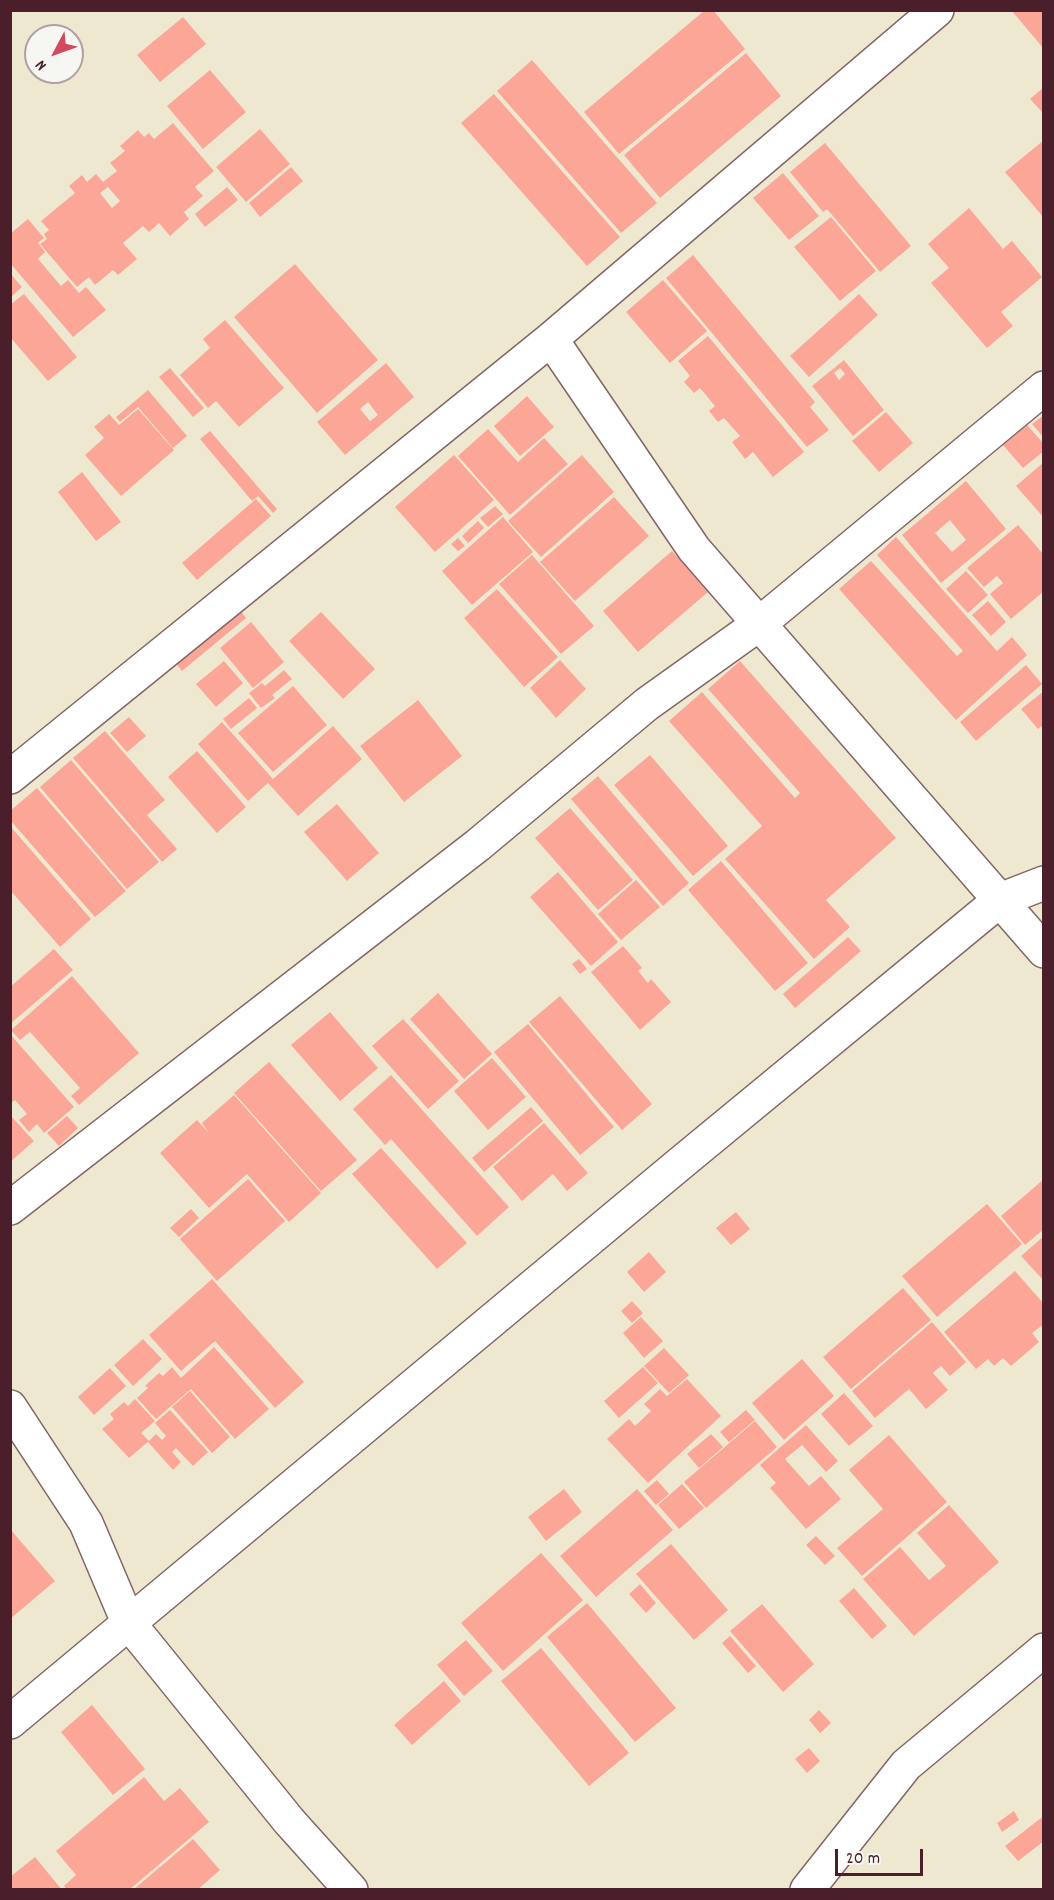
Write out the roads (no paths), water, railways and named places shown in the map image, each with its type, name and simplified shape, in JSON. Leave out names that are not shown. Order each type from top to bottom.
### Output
[{"type":"street","points":[[10,777],[550,339],[937,10]]},
{"type":"street","points":[[550,339],[694,549],[1044,951]]},
{"type":"street","points":[[10,1208],[478,845],[647,704],[759,624],[1044,388]]},
{"type":"street","points":[[10,1722],[1000,900],[1044,883]]},
{"type":"street","points":[[10,1407],[86,1523],[128,1622],[289,1821],[351,1890]]},
{"type":"street","points":[[807,1890],[906,1765],[1044,1650]]}]
